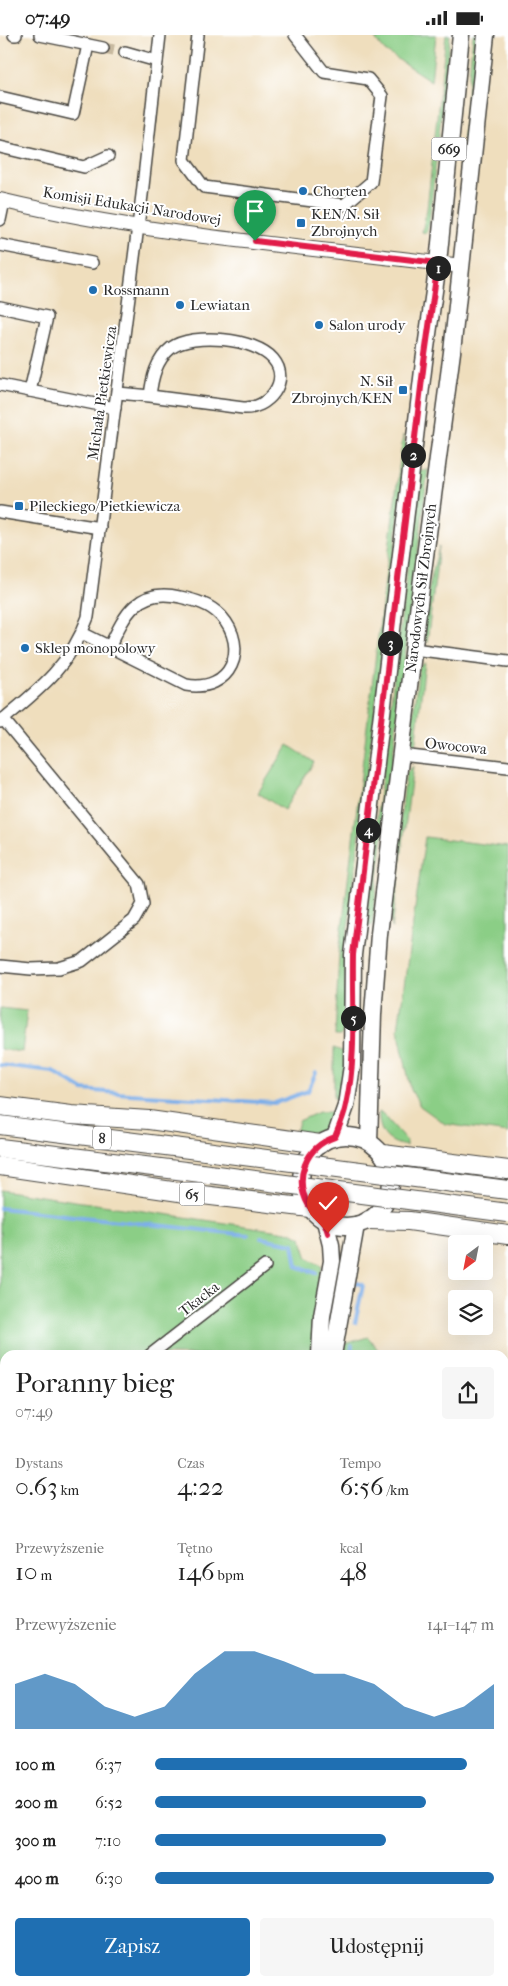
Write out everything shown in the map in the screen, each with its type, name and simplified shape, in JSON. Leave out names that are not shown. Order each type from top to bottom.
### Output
[{"type":"highway","points":[[0,1106],[71,1115],[149,1120],[328,1141]]},
{"type":"highway","name":"8","points":[[0,1125],[508,1190]]},
{"type":"highway","name":"8","points":[[0,1148],[508,1213]]},
{"type":"highway","points":[[383,1154],[508,1169]]},
{"type":"highway","name":"65","points":[[0,1166],[186,1193],[310,1208]]},
{"type":"highway","points":[[362,1223],[409,1221],[508,1235]]},
{"type":"main road","name":"Narodowych Sił Zbrojnych","points":[[328,1141],[346,1106],[352,1066],[353,955],[355,933],[424,362],[438,263],[462,35]]},
{"type":"main road","name":"Narodowych Sił Zbrojnych","points":[[369,1142],[373,1014],[379,933],[413,649],[450,367],[486,35]]},
{"type":"main road","points":[[449,155],[473,159]]},
{"type":"main road","points":[[424,362],[450,367]]},
{"type":"main road","points":[[355,933],[379,933]]},
{"type":"main road","points":[[358,1137],[369,1142],[383,1154],[390,1168],[390,1190],[380,1211],[362,1223],[341,1226],[325,1221],[310,1208],[302,1188],[303,1167],[310,1154],[328,1141],[358,1137]]},
{"type":"main road","points":[[320,1350],[322,1316],[332,1261],[331,1245],[325,1221]]},
{"type":"main road","points":[[334,1350],[362,1223]]},
{"type":"main road","points":[[322,1316],[328,1329],[336,1335]]},
{"type":"street","points":[[40,35],[103,48]]},
{"type":"street","name":"Michała Pietkiewicza","points":[[1,720],[52,677],[70,655],[82,633],[92,598],[160,35]]},
{"type":"street","points":[[198,35],[184,159],[204,187],[344,205],[371,182],[382,96],[368,79],[324,72],[295,35]]},
{"type":"street","points":[[0,97],[73,114],[88,45]]},
{"type":"street","points":[[125,52],[157,61]]},
{"type":"street","points":[[0,147],[84,167],[108,156]]},
{"type":"street","points":[[0,220],[2,201]]},
{"type":"street","name":"Komisji Edukacji Narodowej","points":[[2,201],[138,226],[462,266]]},
{"type":"street","points":[[0,245],[92,263]]},
{"type":"street","points":[[0,307],[47,317],[30,391]]},
{"type":"street","points":[[118,393],[243,408],[256,407],[272,397],[277,387],[279,373],[273,359],[251,345],[236,341],[193,340],[172,348],[162,357],[156,368],[150,396]]},
{"type":"street","points":[[0,385],[116,408]]},
{"type":"street","points":[[0,512],[100,528]]},
{"type":"street","points":[[82,633],[110,647],[186,685],[196,687],[215,683],[224,676],[236,654],[235,642],[221,615],[196,600],[173,595],[157,595],[134,605],[125,616],[110,647]]},
{"type":"street","points":[[413,649],[508,661]]},
{"type":"street","points":[[0,966],[31,969],[59,968],[82,961],[134,921],[143,904],[139,884],[1,720]]},
{"type":"street","name":"Owocowa","points":[[401,755],[508,767]]},
{"type":"street","name":"Tkacka","points":[[156,1350],[265,1266]]},
{"type":"green space","points":[[372,35],[436,35],[431,81],[385,51]]},
{"type":"green space","points":[[446,35],[450,35],[429,224],[426,233],[422,232],[427,209]]},
{"type":"green space","points":[[473,35],[480,35],[469,139],[463,138]]},
{"type":"green space","points":[[403,435],[407,449],[345,953],[345,1031],[340,1036],[335,1036],[339,953]]},
{"type":"green space","points":[[419,470],[428,470],[372,926],[364,925]]},
{"type":"green space","points":[[439,547],[427,643],[424,635],[425,611]]},
{"type":"green space","points":[[425,662],[415,748],[410,738],[419,668]]},
{"type":"green space","points":[[288,745],[314,762],[284,810],[258,793]]},
{"type":"green space","points":[[413,766],[392,928],[390,907],[406,773]]},
{"type":"green space","points":[[425,837],[508,847],[508,1133],[445,1124],[420,1106],[411,1090],[398,1029]]},
{"type":"green space","points":[[0,1008],[27,1011],[22,1052],[0,1049]]},
{"type":"green space","points":[[334,1048],[344,1052],[346,1056],[340,1099],[334,1098]]},
{"type":"green space","points":[[319,1112],[338,1112],[326,1128],[310,1133],[296,1133],[299,1121]]},
{"type":"green space","points":[[379,1112],[406,1140],[406,1146],[394,1142],[385,1135],[380,1125]]},
{"type":"green space","points":[[0,1190],[293,1233],[301,1237],[308,1258],[322,1265],[314,1350],[0,1350]]},
{"type":"green space","points":[[368,1337],[378,1350],[343,1350],[344,1344]]},
{"type":"waterway","points":[[0,1065],[53,1071],[83,1090],[275,1103],[308,1091],[316,1073]]},
{"type":"waterway","points":[[0,1208],[248,1235]]},
{"type":"waterway","points":[[261,1238],[293,1244],[297,1266],[316,1273]]},
{"type":"waterway","points":[[355,1323],[363,1285],[357,1283]]},
{"type":"waterway","points":[[352,1346],[352,1350]]},
{"type":"tunnel","points":[[103,48],[125,52]]},
{"type":"place","name":"Chorten","points":[[303,191]]},
{"type":"place","name":"KEN/N. Sił Zbrojnych","points":[[301,223]]},
{"type":"place","name":"Rossmann","points":[[93,290]]},
{"type":"place","name":"Lewiatan","points":[[180,305]]},
{"type":"place","name":"Salon urody","points":[[319,325]]},
{"type":"place","name":"N. Sił Zbrojnych/KEN","points":[[403,390]]},
{"type":"place","name":"Pileckiego/Pietkiewicza","points":[[19,506]]},
{"type":"place","name":"Sklep monopolowy","points":[[25,648]]},
{"type":"route","points":[[255,241],[438,263],[424,362],[353,955],[353,1043],[350,1087],[346,1106],[335,1137],[320,1144],[310,1154],[303,1167],[301,1181],[304,1196],[310,1208],[325,1221],[328,1233]]}]
